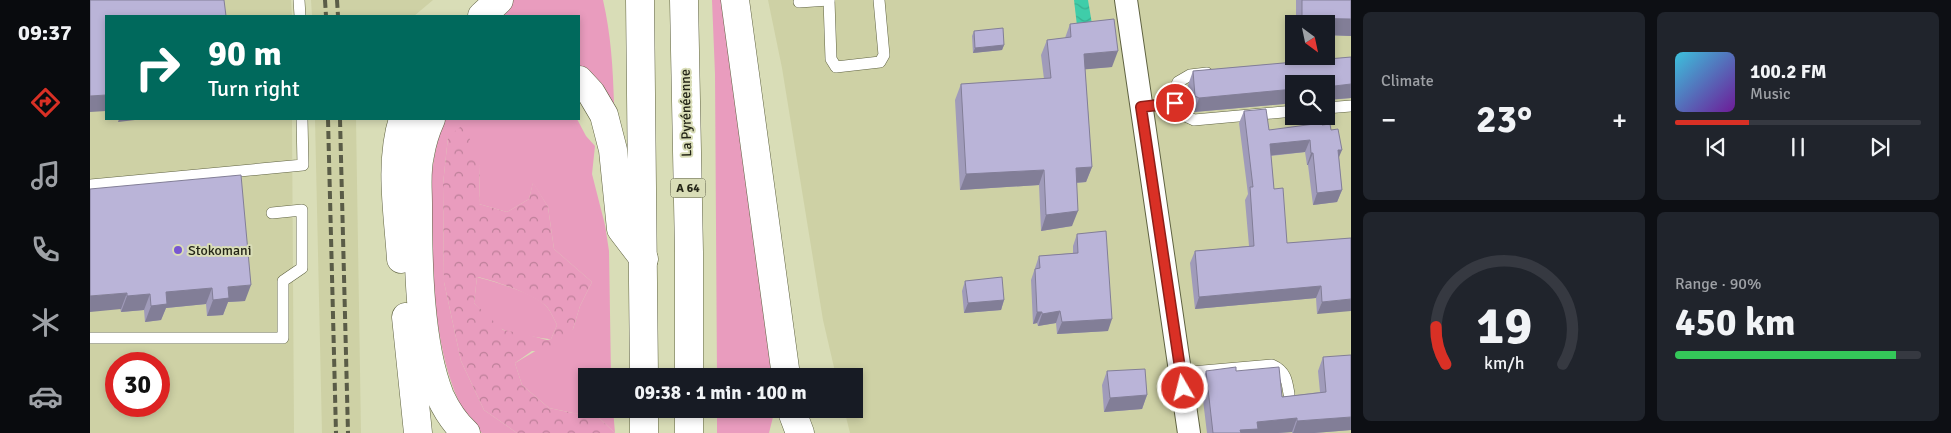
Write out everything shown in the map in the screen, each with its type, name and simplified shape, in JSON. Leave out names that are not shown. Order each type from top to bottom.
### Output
[{"type":"highway","points":[[483,15],[500,0]]},
{"type":"highway","points":[[640,0],[644,368]]},
{"type":"highway","name":"La Pyrénéenne","points":[[684,0],[689,242],[689,368]]},
{"type":"highway","points":[[735,0],[785,368]]},
{"type":"highway","points":[[580,81],[591,93],[604,115],[613,150],[621,229],[644,259]]},
{"type":"highway","points":[[404,120],[396,154],[396,194],[418,433]]},
{"type":"highway","points":[[431,120],[419,155],[418,179],[418,228],[423,316],[432,370],[440,396],[449,412],[466,433]]},
{"type":"highway","points":[[644,418],[644,433]]},
{"type":"highway","points":[[689,418],[689,433]]},
{"type":"highway","points":[[794,418],[800,433]]},
{"type":"street","points":[[1126,0],[1189,433]]},
{"type":"lane","points":[[299,0],[300,15]]},
{"type":"lane","points":[[799,2],[829,0],[831,59],[836,67],[880,62],[884,55],[879,0]]},
{"type":"lane","points":[[1218,72],[1190,75],[1178,82],[1175,89],[1175,103],[1181,114],[1194,120],[1285,112]]},
{"type":"lane","points":[[1141,107],[1175,103]]},
{"type":"lane","points":[[1335,107],[1351,106]]},
{"type":"lane","points":[[90,186],[303,164],[302,120]]},
{"type":"lane","points":[[90,338],[283,338],[283,281],[302,268],[302,210],[272,213]]},
{"type":"lane","points":[[1180,373],[1272,365],[1278,368],[1287,378],[1289,394]]},
{"type":"shaded area","points":[[90,0],[291,0],[292,15],[105,15],[105,120],[292,120],[294,433],[90,433]]},
{"type":"shaded area","points":[[311,0],[433,0],[415,15],[312,15]]},
{"type":"shaded area","points":[[768,0],[1351,0],[1351,433],[850,433],[846,418],[863,418],[863,368],[834,368],[823,320],[782,68]]},
{"type":"shaded area","points":[[315,120],[356,120],[361,433],[322,433]]},
{"type":"green space","points":[[508,0],[603,0],[611,52],[614,104],[611,105],[580,69],[580,15],[492,15]]},
{"type":"green space","points":[[712,0],[724,0],[775,368],[717,368],[715,74]]},
{"type":"green space","points":[[444,120],[578,120],[586,136],[595,146],[592,174],[605,225],[609,251],[611,368],[578,368],[578,413],[549,408],[522,385],[515,363],[573,329],[580,306],[592,282],[554,249],[548,207],[533,183],[529,199],[507,212],[479,204],[480,166],[448,137],[443,184],[444,282],[461,361],[484,410],[517,433],[482,433],[465,413],[453,385],[443,352],[437,315],[433,278],[430,209],[431,182],[436,150]]},
{"type":"green space","points":[[464,124],[480,166],[479,204],[507,212],[529,199],[533,182],[548,207],[554,249],[592,282],[580,306],[573,329],[556,352],[532,351],[515,363],[522,385],[549,408],[578,413],[578,418],[599,418],[615,433],[517,433],[484,410],[461,361],[444,282],[443,184],[448,137]],"holes":[[[477,277],[524,293],[547,307],[557,325],[551,339],[547,340],[503,330],[474,303]]]},
{"type":"green space","points":[[477,277],[533,297],[547,307],[557,325],[551,339],[504,330],[497,326],[474,303]]},
{"type":"green space","points":[[599,418],[614,418],[615,433]]},
{"type":"green space","points":[[717,418],[773,418],[769,433],[717,433]]},
{"type":"water","points":[[1074,0],[1088,0],[1092,24],[1077,26]]},
{"type":"building","points":[[90,0],[224,0],[226,15],[105,15],[105,95],[90,96]]},
{"type":"building","points":[[1302,0],[1351,0],[1351,19],[1335,19],[1335,15],[1302,15]]},
{"type":"building","points":[[1114,19],[1118,51],[1084,54],[1092,167],[1076,168],[1078,211],[1046,215],[1044,170],[966,174],[961,84],[1051,78],[1047,40],[1071,37],[1070,24]]},
{"type":"building","points":[[1003,28],[1004,45],[975,48],[974,31]]},
{"type":"building","points":[[1351,57],[1351,84],[1335,86],[1335,75],[1285,75],[1285,90],[1199,98],[1195,96],[1193,71],[1285,63],[1285,65],[1335,65],[1335,58]]},
{"type":"building","points":[[1266,109],[1269,130],[1307,125],[1330,125],[1331,130],[1338,129],[1342,150],[1338,150],[1342,190],[1317,193],[1310,140],[1270,144],[1274,189],[1283,188],[1287,243],[1351,238],[1351,299],[1322,302],[1321,286],[1199,297],[1195,251],[1254,246],[1250,187],[1253,187],[1244,111]]},
{"type":"building","name":"Stokomani","points":[[241,175],[251,285],[228,287],[229,298],[213,300],[212,288],[166,292],[167,304],[151,306],[150,294],[127,296],[127,293],[90,296],[90,189]]},
{"type":"building","points":[[1106,231],[1112,319],[1062,322],[1060,311],[1042,314],[1042,312],[1037,312],[1035,269],[1040,268],[1039,256],[1078,253],[1077,234]]},
{"type":"building","points":[[1002,277],[1004,300],[968,303],[965,281]]},
{"type":"building","points":[[1351,355],[1351,417],[1297,421],[1297,418],[1257,422],[1258,429],[1240,430],[1241,433],[1213,433],[1206,371],[1236,367],[1236,371],[1279,367],[1282,397],[1326,392],[1323,357]]},
{"type":"building","points":[[1145,369],[1147,395],[1110,398],[1107,371]]},
{"type":"railway","points":[[325,0],[326,15]]},
{"type":"railway","points":[[337,0],[338,15]]},
{"type":"railway","points":[[328,120],[336,433]]},
{"type":"railway","points":[[340,120],[348,433]]},
{"type":"place","name":"Stokomani","points":[[178,250]]},
{"type":"route","points":[[1175,103],[1141,107],[1183,388]]}]
